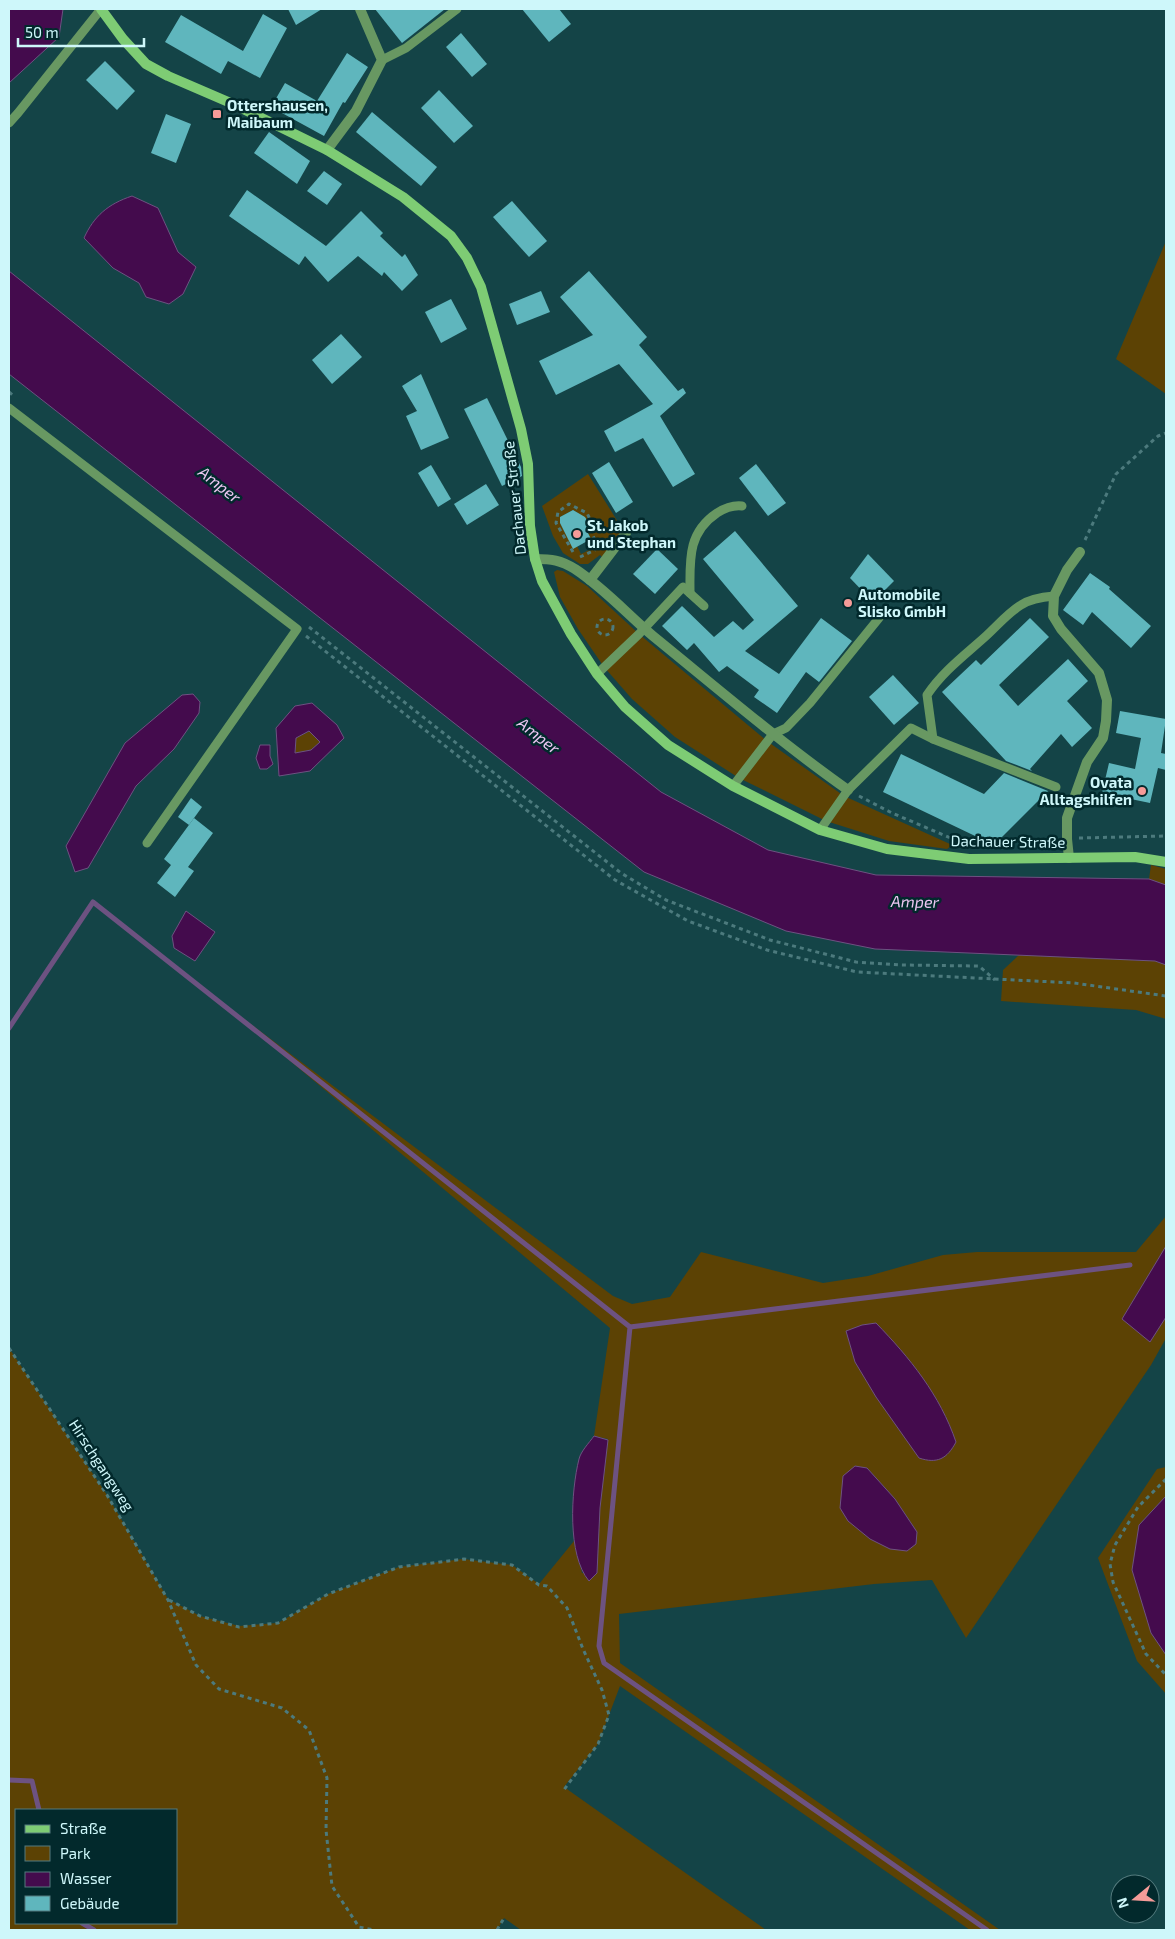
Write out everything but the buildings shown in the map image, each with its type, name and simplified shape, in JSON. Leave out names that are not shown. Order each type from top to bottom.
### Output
[{"type":"main road","name":"Dachauer Straße","points":[[101,9],[123,39],[146,64],[327,150],[403,197],[451,236],[475,272],[481,287],[521,429],[528,464],[530,526],[535,559],[542,581],[597,674],[625,707],[668,745],[733,786],[820,830],[887,849],[968,859],[1135,857],[1166,862]]},
{"type":"street","points":[[327,150],[356,111],[382,60],[360,9]]},
{"type":"street","points":[[590,580],[626,533]]},
{"type":"street","points":[[1070,858],[1066,838],[1067,818],[1087,762],[1103,738],[1107,700],[1099,673],[1061,630],[1053,616],[1054,596],[1067,570],[1080,552]]},
{"type":"street","points":[[535,559],[553,558],[590,580],[644,628],[773,734],[848,790]]},
{"type":"lane","points":[[94,9],[101,9]]},
{"type":"lane","points":[[9,122],[101,9]]},
{"type":"lane","points":[[382,60],[406,48],[457,9]]},
{"type":"lane","points":[[9,408],[297,628],[147,843]]},
{"type":"lane","points":[[690,593],[690,565],[697,532],[706,521],[717,514],[735,505],[742,506]]},
{"type":"lane","points":[[597,674],[683,587],[704,606]]},
{"type":"lane","points":[[933,739],[927,695],[932,687],[960,657],[972,649],[1021,605],[1040,597],[1054,596]]},
{"type":"lane","points":[[733,786],[773,734],[786,728],[810,703],[879,618]]},
{"type":"lane","points":[[820,830],[848,790],[912,728],[933,739],[1056,788]]},
{"type":"path","points":[[9,392],[17,398]]},
{"type":"path","points":[[1080,552],[1116,474],[1158,436],[1166,433]]},
{"type":"path","points":[[569,504],[580,508],[587,514],[593,526],[591,532],[597,545],[595,550],[582,557],[571,552],[556,523],[558,512],[569,504]]},
{"type":"path","points":[[605,619],[611,621],[614,627],[611,632],[605,635],[600,632],[597,627],[600,621],[605,619]]},
{"type":"path","points":[[307,626],[621,873],[666,900],[770,940],[856,962],[901,965],[979,966],[995,980]]},
{"type":"path","points":[[297,628],[615,880],[688,921],[767,950],[857,972],[1074,984],[1166,996]]},
{"type":"path","points":[[848,790],[892,813],[969,846]]},
{"type":"path","points":[[1031,844],[1066,838],[1166,836]]},
{"type":"path","name":"Hirschgangweg","points":[[9,1348],[107,1496],[168,1600],[196,1665],[219,1689],[282,1708],[309,1730],[327,1778],[326,1830],[332,1886],[359,1927],[374,1930]]},
{"type":"path","points":[[1166,1479],[1138,1507],[1114,1545],[1110,1564],[1113,1582],[1146,1654],[1166,1676]]},
{"type":"path","points":[[168,1600],[200,1616],[238,1626],[278,1623],[328,1594],[399,1567],[464,1559],[512,1565],[538,1585],[547,1586],[567,1608],[583,1650],[602,1690],[608,1715],[598,1744],[563,1791]]},
{"type":"path","points":[[497,1930],[504,1918]]},
{"type":"green space","points":[[1166,241],[1166,394],[1116,359]]},
{"type":"green space","points":[[588,474],[623,530],[603,558],[600,555],[588,564],[580,564],[563,553],[553,536],[542,506]],"holes":[[[573,510],[581,518],[585,517],[591,527],[586,529],[591,539],[587,541],[591,549],[581,554],[577,546],[573,548],[560,523],[560,517]]]},
{"type":"green space","points":[[557,570],[563,571],[587,586],[639,634],[767,741],[844,796],[951,846],[947,849],[889,841],[826,821],[739,778],[675,737],[632,699],[604,667],[578,629],[560,597],[554,572]]},
{"type":"green space","points":[[310,731],[320,742],[311,750],[295,753],[296,738]]},
{"type":"green space","points":[[1151,865],[1166,869],[1166,885],[1149,879]]},
{"type":"green space","points":[[1019,955],[1155,961],[1166,965],[1166,1019],[1136,1010],[1001,1001],[1003,970]]},
{"type":"green space","points":[[204,989],[613,1296],[632,1304],[670,1297],[701,1252],[823,1283],[868,1276],[943,1255],[977,1252],[1136,1252],[1166,1216],[1166,1338],[1151,1365],[966,1638],[932,1580],[874,1584],[619,1614],[620,1663],[1000,1930],[970,1930],[620,1686],[598,1744],[564,1787],[766,1930],[521,1930],[504,1918],[497,1930],[9,1930],[9,1348],[107,1495],[168,1599],[200,1616],[239,1626],[278,1623],[328,1594],[399,1567],[463,1559],[512,1565],[539,1584],[574,1541],[582,1573],[597,1573],[600,1508],[608,1439],[594,1436],[610,1328]],"holes":[[[867,1468],[895,1499],[917,1532],[916,1544]]]},
{"type":"green space","points":[[1166,1467],[1166,1496],[1139,1525],[1151,1633],[1166,1655],[1166,1694],[1137,1661],[1098,1558],[1157,1469]]},
{"type":"water","points":[[9,9],[63,9],[59,37],[9,83]]},
{"type":"water","points":[[132,196],[158,208],[178,252],[196,267],[183,294],[169,304],[146,297],[139,283],[113,268],[84,238],[97,217],[109,207]]},
{"type":"water","name":"Amper","points":[[9,271],[661,792],[768,850],[876,875],[1149,879],[1166,885],[1166,965],[1155,961],[875,949],[786,931],[644,872],[9,374]]},
{"type":"water","points":[[193,694],[200,702],[199,713],[174,749],[136,786],[88,868],[75,872],[66,846],[125,743],[182,695]]},
{"type":"water","points":[[312,703],[337,725],[344,738],[310,771],[279,776],[276,728],[295,706]],"holes":[[[309,731],[320,742],[311,750],[295,753],[296,738]]]},
{"type":"water","points":[[260,745],[270,745],[270,756],[273,764],[267,769],[260,769],[256,758]]},
{"type":"water","points":[[186,911],[215,932],[195,961],[174,948],[172,936]]},
{"type":"water","points":[[1166,1246],[1166,1317],[1150,1342],[1122,1319]]},
{"type":"water","points":[[876,1323],[923,1378],[942,1408],[956,1442],[949,1453],[941,1459],[925,1460],[919,1458],[876,1397],[855,1362],[846,1331],[862,1325]]},
{"type":"water","points":[[594,1436],[608,1440],[600,1508],[597,1573],[589,1581],[582,1570],[577,1555],[574,1539],[573,1505],[579,1459],[583,1450]]},
{"type":"water","points":[[855,1466],[867,1468],[895,1499],[917,1532],[916,1544],[907,1551],[890,1549],[870,1539],[848,1521],[840,1508],[843,1476]]},
{"type":"water","points":[[1166,1496],[1166,1655],[1151,1633],[1132,1570],[1139,1525]]},
{"type":"waterway","points":[[9,1028],[93,902],[630,1327],[599,1646],[604,1663],[987,1930]]},
{"type":"waterway","points":[[630,1327],[1130,1265]]},
{"type":"waterway","points":[[9,1780],[32,1781],[39,1809]]},
{"type":"waterway","points":[[84,1924],[94,1930]]},
{"type":"place","name":"Ottershausen, Maibaum","points":[[217,114]]},
{"type":"place","name":"St. Jakob und Stephan","points":[[577,534]]},
{"type":"place","name":"Automobile Slisko GmbH","points":[[848,603]]},
{"type":"place","name":"Ovata Alltagshilfen","points":[[1142,791]]}]
